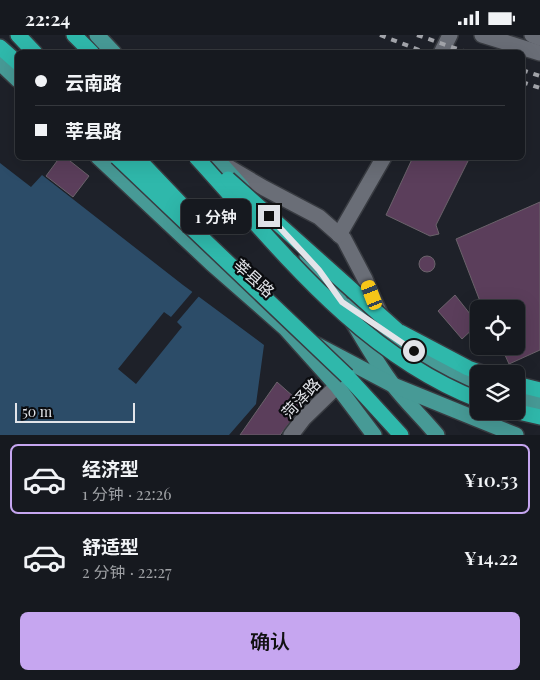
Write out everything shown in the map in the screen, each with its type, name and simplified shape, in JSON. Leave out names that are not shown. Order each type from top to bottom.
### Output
[{"type":"highway","points":[[18,35],[32,50]]},
{"type":"highway","points":[[74,35],[89,50]]},
{"type":"highway","points":[[88,35],[100,50]]},
{"type":"highway","points":[[0,47],[15,60]]},
{"type":"highway","points":[[120,160],[342,381],[401,435]]},
{"type":"highway","points":[[139,160],[342,381]]},
{"type":"highway","points":[[199,160],[309,280],[366,335],[415,369],[470,396]]},
{"type":"highway","points":[[206,160],[398,331],[470,369]]},
{"type":"highway","points":[[525,386],[540,390]]},
{"type":"highway","points":[[525,414],[540,417]]},
{"type":"main road","points":[[97,35],[111,50]]},
{"type":"main road","points":[[0,63],[15,77]]},
{"type":"main road","name":"莘县路","points":[[101,160],[224,275],[342,381],[374,435]]},
{"type":"main road","points":[[218,160],[319,270],[342,302],[393,385],[437,435]]},
{"type":"main road","points":[[342,302],[399,342],[444,369],[470,381]]},
{"type":"main road","points":[[285,328],[393,385],[516,435]]},
{"type":"main road","points":[[525,400],[540,403]]},
{"type":"street","points":[[442,50],[450,35]]},
{"type":"street","points":[[482,35],[540,53]]},
{"type":"street","points":[[532,35],[540,38]]},
{"type":"street","points":[[219,160],[264,188],[319,217],[344,239],[365,279],[378,312],[399,342]]},
{"type":"street","points":[[339,235],[382,160]]},
{"type":"street","name":"菏泽路","points":[[291,435],[304,418],[342,381]]},
{"type":"water","points":[[0,163],[31,187],[42,175],[183,285],[264,345],[256,404],[229,435],[0,435]]},
{"type":"pier","points":[[194,290],[200,295],[177,322],[182,327],[136,384],[118,369],[164,312],[171,317]]},
{"type":"building","points":[[58,160],[69,160],[89,176],[73,197],[46,176]]},
{"type":"building","points":[[412,160],[468,160],[436,225],[439,234],[430,236],[386,215]]},
{"type":"building","points":[[540,202],[540,350],[509,364],[505,355],[525,355],[525,300],[480,300],[456,239]]},
{"type":"building","points":[[427,256],[435,264],[427,272],[419,264]]},
{"type":"building","points":[[455,295],[470,314],[470,332],[462,339],[438,311]]},
{"type":"building","points":[[277,382],[303,405],[280,435],[240,435]]},
{"type":"railway","points":[[380,35],[419,50]]},
{"type":"railway","points":[[417,35],[460,50]]},
{"type":"railway","points":[[525,71],[540,76]]},
{"type":"railway","points":[[525,83],[540,88]]},
{"type":"route","points":[[269,216],[319,270],[342,302],[414,351]]}]
